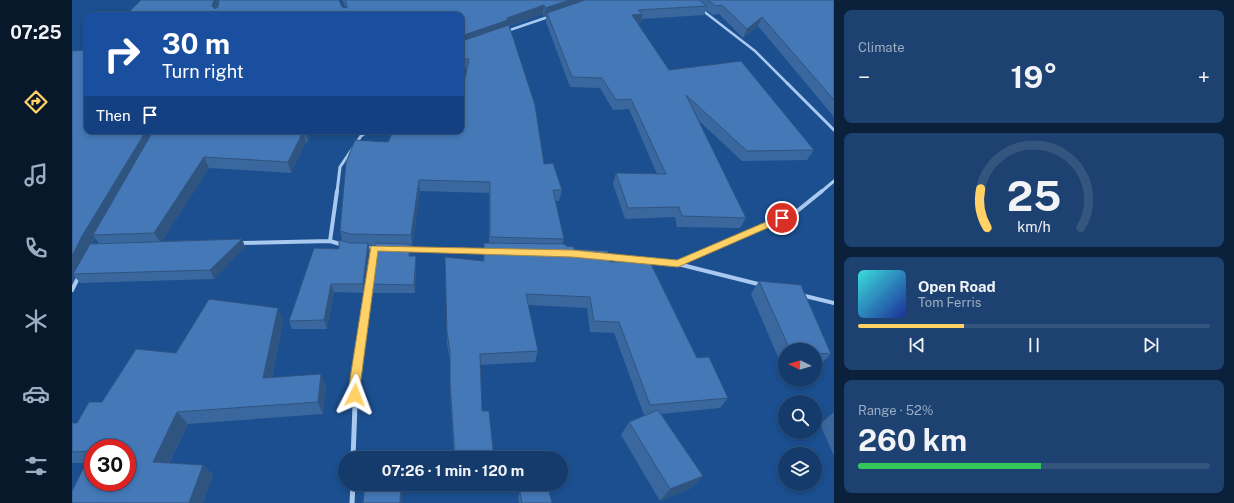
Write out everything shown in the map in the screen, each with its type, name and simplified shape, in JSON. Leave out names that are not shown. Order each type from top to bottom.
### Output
[{"type":"street","points":[[701,9],[755,51],[834,130]]},
{"type":"street","points":[[504,32],[556,15]]},
{"type":"street","points":[[330,241],[340,167],[364,134]]},
{"type":"street","points":[[678,264],[796,212],[834,181]]},
{"type":"street","points":[[230,244],[330,241],[352,248]]},
{"type":"street","points":[[359,248],[382,248]]},
{"type":"street","points":[[353,451],[356,379],[374,248]]},
{"type":"street","points":[[398,249],[493,251]]},
{"type":"street","points":[[602,256],[678,264],[767,286]]},
{"type":"street","points":[[72,290],[82,269]]},
{"type":"street","points":[[797,293],[834,303]]},
{"type":"street","points":[[352,503],[353,491]]},
{"type":"building","points":[[141,0],[214,0],[212,6],[215,9],[218,7],[219,0],[339,0],[342,7],[347,8],[345,0],[570,0],[545,8],[544,5],[507,18],[508,20],[464,35],[464,12],[129,12]]},
{"type":"building","points":[[585,0],[699,0],[707,6],[638,10],[643,14],[632,15],[669,70],[741,61],[814,150],[747,151],[686,95],[746,218],[682,216],[679,207],[628,208],[616,173],[666,174],[631,99],[616,100],[602,78],[572,77],[547,13]]},
{"type":"building","points":[[708,0],[834,0],[834,100],[762,17],[747,29],[722,5],[716,6]]},
{"type":"building","points":[[509,25],[535,105],[544,164],[553,163],[562,190],[553,190],[564,239],[490,237],[490,182],[419,180],[411,235],[350,234],[340,231],[346,162],[355,140],[388,142],[392,134],[464,134],[464,82],[469,59],[464,59],[464,40]]},
{"type":"building","points":[[84,50],[84,134],[144,134],[82,236],[72,256],[72,51]]},
{"type":"building","points":[[151,134],[302,134],[288,162],[204,157],[154,233],[93,235]]},
{"type":"building","points":[[242,239],[210,270],[73,274],[90,244]]},
{"type":"building","points":[[339,240],[350,243],[368,243],[363,284],[331,284],[324,320],[289,321],[314,248],[339,249]]},
{"type":"building","points":[[376,243],[410,244],[409,256],[416,256],[414,285],[370,284]]},
{"type":"building","points":[[484,243],[565,244],[566,246],[574,247],[574,249],[608,251],[610,262],[649,260],[697,358],[709,357],[728,398],[650,405],[619,322],[594,321],[590,297],[526,294],[538,351],[480,354],[482,411],[489,411],[493,451],[455,451],[450,383],[450,352],[447,332],[445,257],[484,261]]},
{"type":"building","points":[[759,281],[801,285],[831,354],[822,353],[822,343],[787,343]]},
{"type":"building","points":[[209,299],[278,308],[263,378],[321,374],[318,402],[177,412],[153,462],[203,465],[189,503],[72,503],[72,491],[84,467],[84,491],[136,491],[136,439],[84,439],[84,451],[72,452],[72,423],[77,423],[89,402],[102,402],[136,349],[176,353]]},
{"type":"building","points":[[658,410],[703,476],[670,489],[629,422]]},
{"type":"building","points":[[364,491],[401,491],[400,503],[363,503]]},
{"type":"building","points":[[520,491],[549,491],[552,503],[522,503]]},
{"type":"route","points":[[355,395],[374,248],[572,253],[678,264],[782,218]]}]
